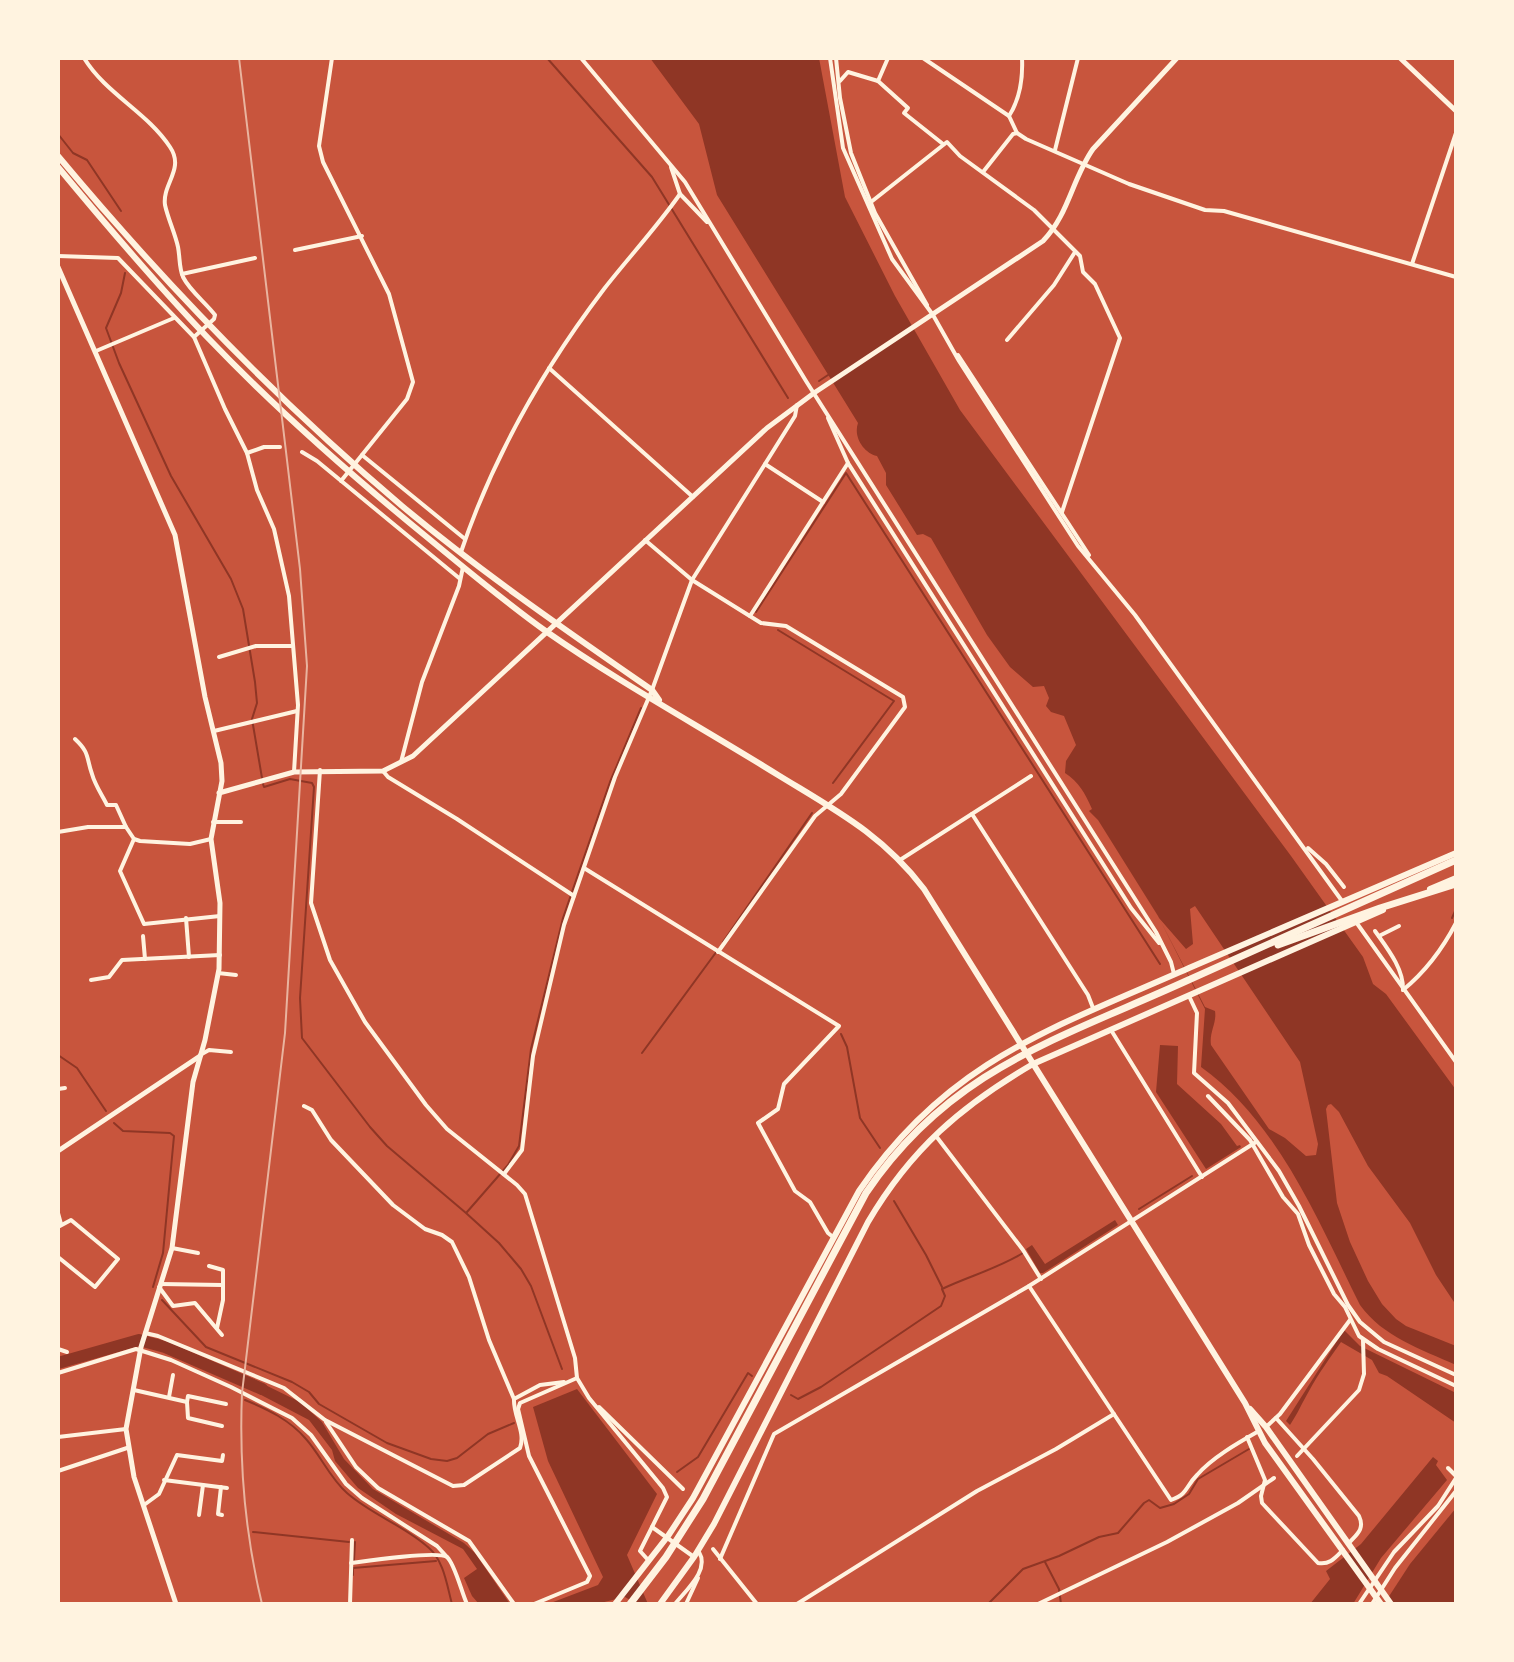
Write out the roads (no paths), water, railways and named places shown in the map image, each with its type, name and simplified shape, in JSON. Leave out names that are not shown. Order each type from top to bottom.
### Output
[{"type":"highway","points":[[630,1604],[666,1557],[703,1499],[849,1221],[897,1151],[937,1111],[1015,1057],[1456,860]]},
{"type":"highway","points":[[1180,985],[1456,881]]},
{"type":"main road","points":[[219,793],[294,772],[383,771],[400,764],[428,743],[767,428],[816,391],[1030,250],[1053,230],[1068,206],[1082,165],[1093,149],[1177,58]]},
{"type":"main road","points":[[1400,58],[1456,111]]},
{"type":"main road","points":[[58,156],[174,296],[403,506],[661,703],[829,805],[883,843],[900,860],[924,889],[1245,1403],[1259,1431],[1381,1604]]},
{"type":"main road","points":[[58,167],[263,393],[399,514],[547,632],[650,693]]},
{"type":"main road","points":[[58,267],[175,535],[205,697],[221,763],[222,781],[211,839],[220,916],[218,973],[184,1133],[172,1248],[141,1348],[126,1429],[127,1448],[176,1604]]},
{"type":"main road","points":[[615,1604],[668,1536],[755,1387],[833,1237],[874,1170],[909,1127],[963,1079],[1020,1044],[1093,1008],[1456,853]]},
{"type":"main road","points":[[660,1604],[696,1554],[868,1222],[893,1182],[934,1134],[979,1097],[1033,1064],[1456,881]]},
{"type":"main road","points":[[58,1151],[200,1055]]},
{"type":"main road","points":[[1245,1403],[1266,1427],[1391,1604]]},
{"type":"street","points":[[84,58],[98,79],[170,147],[176,169],[165,195],[165,207],[178,246],[182,274],[215,315],[194,337]]},
{"type":"street","points":[[332,58],[319,146],[323,162],[389,294],[413,382],[407,399],[341,481]]},
{"type":"street","points":[[581,58],[685,182],[816,391],[848,463],[1131,908],[1162,946]]},
{"type":"street","points":[[833,58],[840,82],[840,98],[851,153],[871,202],[873,215]]},
{"type":"street","points":[[833,58],[843,148],[892,259],[928,308],[930,317],[1050,505],[1090,558]]},
{"type":"street","points":[[878,81],[888,58]]},
{"type":"street","points":[[923,58],[1009,116],[1017,133],[1082,165],[1205,210],[1224,211],[1456,277]]},
{"type":"street","points":[[1009,116],[1015,107],[1023,77],[1022,58]]},
{"type":"street","points":[[1055,150],[1078,58]]},
{"type":"street","points":[[840,82],[848,72],[878,81],[908,108],[904,113],[943,144]]},
{"type":"street","points":[[983,172],[1017,133]]},
{"type":"street","points":[[1412,264],[1456,133]]},
{"type":"street","points":[[871,202],[947,142],[960,156],[1034,210],[1080,256],[1083,272],[1095,284],[1120,338],[1062,512]]},
{"type":"street","points":[[669,161],[680,194],[713,227]]},
{"type":"street","points":[[461,552],[498,463],[549,368],[604,290],[680,194]]},
{"type":"street","points":[[295,250],[362,236]]},
{"type":"street","points":[[1007,340],[1054,285],[1075,252]]},
{"type":"street","points":[[58,256],[118,258],[194,337],[247,453],[280,551],[289,596],[297,711],[294,772]]},
{"type":"street","points":[[182,274],[255,258]]},
{"type":"street","points":[[96,351],[174,318]]},
{"type":"street","points":[[949,344],[971,371],[1090,558],[1302,843],[1341,902]]},
{"type":"street","points":[[549,368],[693,497]]},
{"type":"street","points":[[504,1174],[522,1150],[537,1037],[564,925],[615,777],[692,580],[795,416],[797,405]]},
{"type":"street","points":[[827,413],[1156,932],[1178,973]]},
{"type":"street","points":[[247,453],[264,447],[280,447]]},
{"type":"street","points":[[302,452],[459,578]]},
{"type":"street","points":[[362,455],[465,539]]},
{"type":"street","points":[[750,616],[848,463]]},
{"type":"street","points":[[765,464],[823,502]]},
{"type":"street","points":[[645,540],[692,580],[761,623],[786,626],[903,697],[905,707],[841,794],[815,816],[718,952]]},
{"type":"street","points":[[400,764],[422,682],[459,586],[463,567]]},
{"type":"street","points":[[219,657],[256,646],[292,646]]},
{"type":"street","points":[[214,731],[297,711]]},
{"type":"street","points":[[75,739],[85,748],[91,772],[107,805],[116,805],[134,839],[190,844],[211,839]]},
{"type":"street","points":[[320,770],[311,903],[323,944],[365,1022],[426,1105],[447,1129],[525,1194],[575,1358],[577,1378],[589,1398],[663,1488],[667,1497],[640,1551],[649,1561]]},
{"type":"street","points":[[383,771],[574,896]]},
{"type":"street","points":[[900,860],[1031,776]]},
{"type":"street","points":[[972,814],[1064,956],[1093,1008]]},
{"type":"street","points":[[213,822],[241,822]]},
{"type":"street","points":[[59,834],[88,827],[126,827]]},
{"type":"street","points":[[134,839],[120,871],[144,924],[220,916]]},
{"type":"street","points":[[1302,843],[1326,864],[1344,887]]},
{"type":"street","points":[[584,868],[839,1026],[784,1084],[778,1109],[758,1123],[795,1191],[810,1202],[833,1237]]},
{"type":"street","points":[[186,918],[189,957]]},
{"type":"street","points":[[1354,923],[1456,1062]]},
{"type":"street","points":[[1403,990],[1418,978],[1456,923]]},
{"type":"street","points":[[1399,926],[1377,934],[1398,967],[1404,982],[1403,990]]},
{"type":"street","points":[[143,936],[145,959]]},
{"type":"street","points":[[91,980],[109,977],[122,960],[220,955]]},
{"type":"street","points":[[218,973],[236,975]]},
{"type":"street","points":[[1189,996],[1197,1013],[1194,1073],[1219,1093],[1255,1143],[1283,1197],[1304,1219]]},
{"type":"street","points":[[1111,1029],[1202,1177]]},
{"type":"street","points":[[200,1055],[209,1050],[231,1052]]},
{"type":"street","points":[[58,1089],[65,1088]]},
{"type":"street","points":[[1208,1096],[1279,1171],[1363,1342],[1364,1374],[1359,1390],[1297,1456]]},
{"type":"street","points":[[145,1333],[269,1380],[296,1396],[325,1420],[453,1486],[459,1486],[520,1448],[522,1437],[514,1399],[489,1340],[469,1277],[452,1242],[425,1229],[393,1205],[331,1140],[312,1110],[304,1106]]},
{"type":"street","points":[[934,1134],[1025,1252],[1041,1279]]},
{"type":"street","points":[[720,1559],[750,1496],[774,1434],[1041,1279],[1255,1143]]},
{"type":"street","points":[[58,1213],[59,1226],[71,1220],[118,1259],[95,1287],[58,1257]]},
{"type":"street","points":[[172,1248],[198,1253]]},
{"type":"street","points":[[209,1266],[223,1270],[223,1300],[217,1328]]},
{"type":"street","points":[[160,1286],[222,1285]]},
{"type":"street","points":[[160,1286],[173,1306],[195,1303],[222,1335]]},
{"type":"street","points":[[1029,1286],[1171,1500],[1186,1493],[1195,1476],[1259,1431]]},
{"type":"street","points":[[1348,1310],[1376,1337],[1456,1375]]},
{"type":"street","points":[[1266,1427],[1350,1320]]},
{"type":"street","points":[[1363,1342],[1456,1386]]},
{"type":"street","points":[[58,1373],[141,1348],[279,1409],[317,1443],[346,1484],[362,1498],[437,1546],[467,1604]]},
{"type":"street","points":[[58,1349],[67,1352]]},
{"type":"street","points":[[169,1397],[173,1375]]},
{"type":"street","points":[[534,1604],[587,1582],[590,1576],[529,1456],[518,1409],[520,1403],[577,1378]]},
{"type":"street","points":[[514,1399],[540,1385],[570,1381]]},
{"type":"street","points":[[134,1390],[187,1402]]},
{"type":"street","points":[[222,1426],[188,1418],[188,1396],[226,1404]]},
{"type":"street","points":[[589,1398],[683,1489]]},
{"type":"street","points":[[797,1604],[977,1491],[1114,1414]]},
{"type":"street","points":[[1247,1437],[1265,1484],[1262,1503],[1318,1563],[1333,1560],[1361,1531],[1362,1522],[1276,1418]]},
{"type":"street","points":[[325,1420],[356,1467],[378,1488],[469,1541],[514,1604]]},
{"type":"street","points":[[334,1435],[338,1427]]},
{"type":"street","points":[[58,1437],[126,1429]]},
{"type":"street","points":[[761,1430],[774,1434]]},
{"type":"street","points":[[58,1471],[127,1448]]},
{"type":"street","points":[[144,1505],[159,1494],[177,1455],[222,1461],[223,1455]]},
{"type":"street","points":[[1372,1604],[1456,1477],[1448,1468]]},
{"type":"street","points":[[1038,1604],[1160,1546],[1238,1503],[1274,1478]]},
{"type":"street","points":[[164,1480],[224,1487],[218,1514],[222,1515]]},
{"type":"street","points":[[199,1515],[203,1485]]},
{"type":"street","points":[[1359,1604],[1394,1552],[1456,1491]]},
{"type":"street","points":[[652,1527],[703,1559],[686,1604]]},
{"type":"street","points":[[350,1604],[352,1540]]},
{"type":"street","points":[[713,1549],[757,1604]]},
{"type":"street","points":[[351,1563],[419,1555],[444,1556]]},
{"type":"street","points":[[675,1604],[702,1568]]},
{"type":"street","points":[[550,1597],[553,1604]]},
{"type":"waterway","points":[[547,58],[652,177],[788,398]]},
{"type":"waterway","points":[[58,134],[73,153],[87,160],[121,211]]},
{"type":"waterway","points":[[125,273],[121,293],[106,328],[171,476],[231,579],[243,609],[255,682],[257,703],[252,719],[262,778]]},
{"type":"waterway","points":[[819,381],[828,375]]},
{"type":"waterway","points":[[756,612],[846,473],[1160,964]]},
{"type":"waterway","points":[[778,630],[894,701],[833,783]]},
{"type":"waterway","points":[[467,1212],[508,1165],[519,1146],[531,1049],[563,918],[610,782],[641,708]]},
{"type":"waterway","points":[[263,784],[264,787],[290,779],[312,783],[314,787],[300,998],[302,1038],[387,1146],[499,1243],[521,1269],[531,1286],[562,1369]]},
{"type":"waterway","points":[[723,942],[812,813]]},
{"type":"waterway","points":[[1452,918],[1456,909]]},
{"type":"waterway","points":[[642,1053],[717,951]]},
{"type":"waterway","points":[[841,1034],[847,1047],[860,1118],[880,1148]]},
{"type":"waterway","points":[[58,1055],[77,1068],[106,1111]]},
{"type":"waterway","points":[[114,1123],[123,1131],[170,1133],[174,1136],[163,1253],[153,1287]]},
{"type":"waterway","points":[[1139,1209],[1192,1176]]},
{"type":"waterway","points":[[894,1201],[942,1287]]},
{"type":"waterway","points":[[791,1395],[798,1399],[821,1387],[941,1306],[945,1296],[942,1289],[1023,1253]]},
{"type":"waterway","points":[[162,1300],[206,1347],[292,1382],[309,1392],[319,1404],[387,1443],[431,1459],[447,1461],[457,1458],[488,1434],[514,1423]]},
{"type":"waterway","points":[[58,1363],[139,1340],[165,1347],[262,1389]]},
{"type":"waterway","points":[[677,1472],[698,1457],[748,1373],[752,1376]]},
{"type":"waterway","points":[[245,1400],[293,1426],[347,1493],[429,1548],[442,1567],[452,1604]]},
{"type":"waterway","points":[[988,1604],[1023,1569],[1099,1537],[1118,1533],[1149,1500],[1160,1508],[1174,1504],[1189,1494],[1198,1479],[1249,1449]]},
{"type":"waterway","points":[[253,1532],[349,1542]]},
{"type":"waterway","points":[[354,1560],[355,1542]]},
{"type":"waterway","points":[[353,1575],[353,1568],[436,1561]]},
{"type":"waterway","points":[[1045,1562],[1059,1589],[1061,1604]]},
{"type":"railway","points":[[239,58],[300,569],[307,666],[285,1033],[242,1393],[244,1499],[262,1604]]}]
